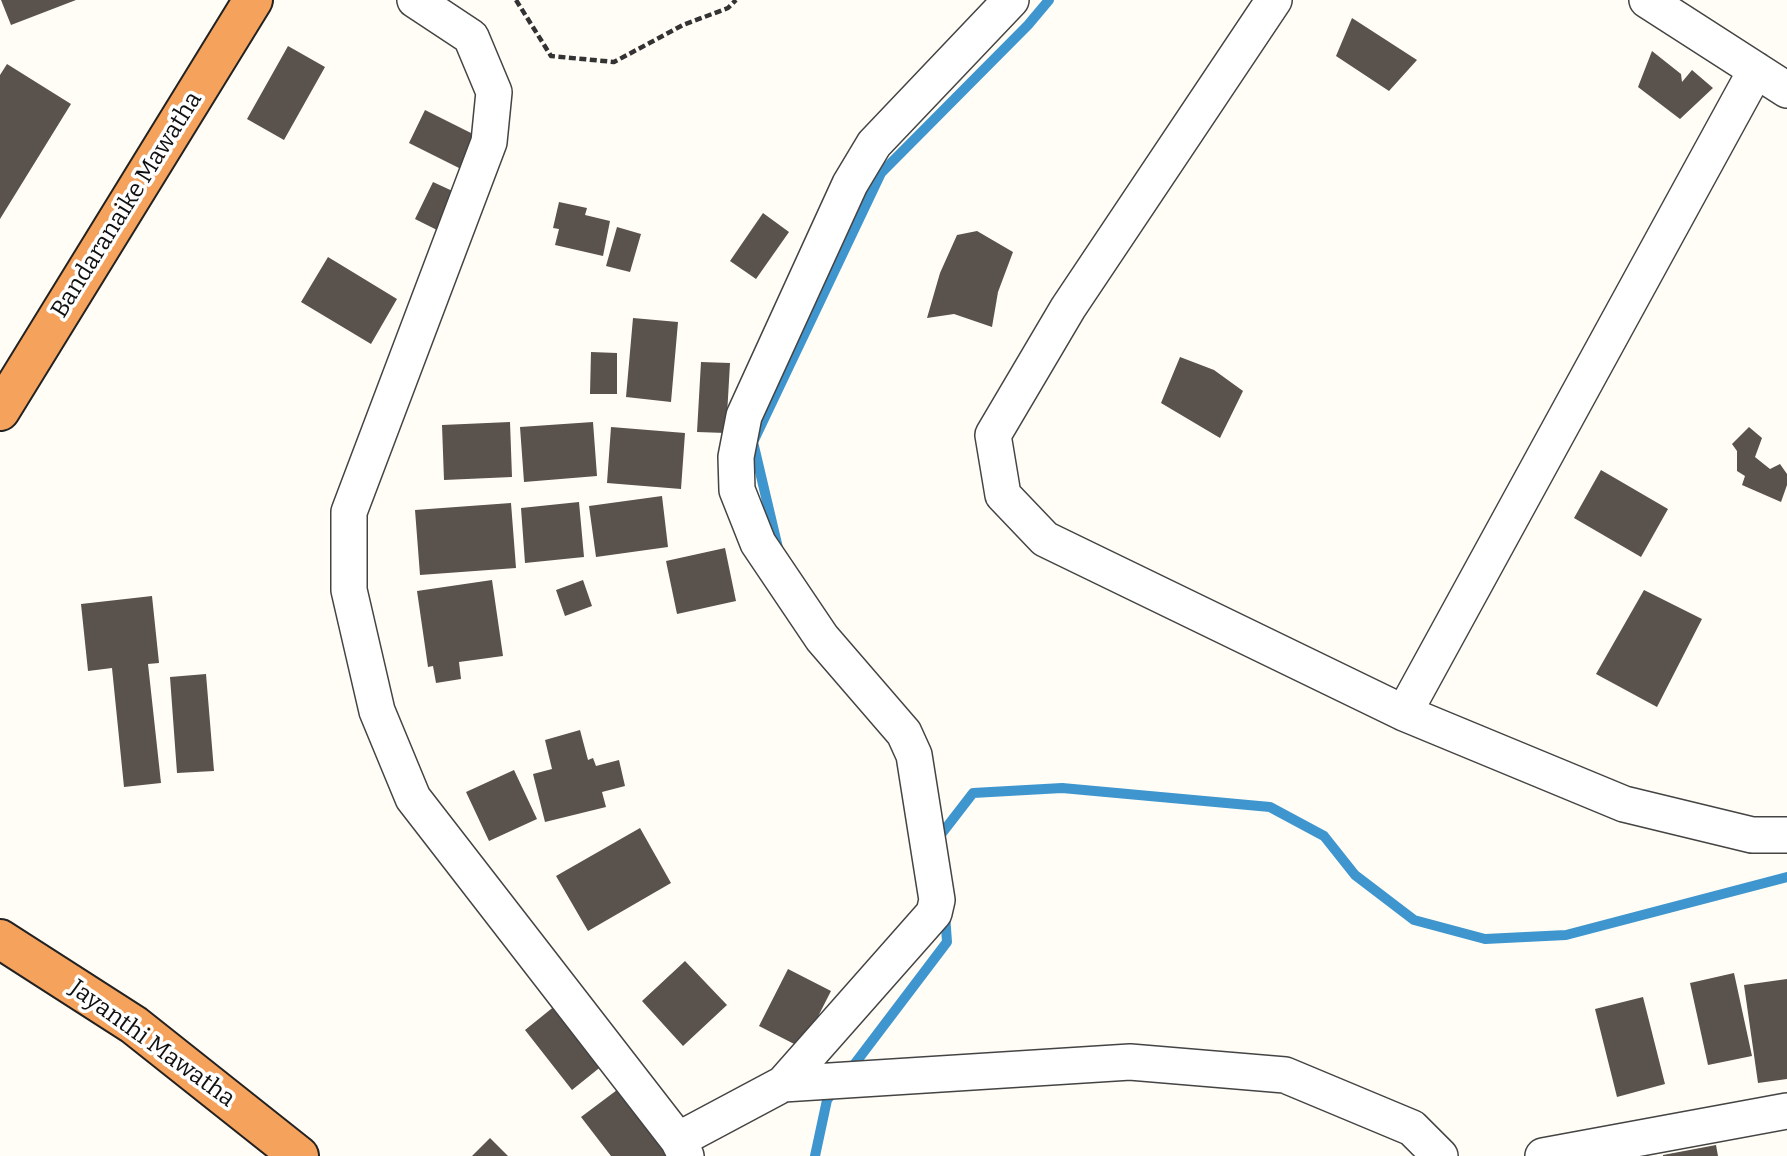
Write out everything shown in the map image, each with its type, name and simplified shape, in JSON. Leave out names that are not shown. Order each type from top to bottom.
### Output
[{"type":"highway","name":"Bandaranaike Mawatha","points":[[0,411],[253,0]]},
{"type":"highway","name":"Jayanthi Mawatha","points":[[0,939],[134,1025],[299,1156]]},
{"type":"street","points":[[415,0],[471,37],[494,92],[489,142],[349,512],[349,590],[370,684],[377,711],[413,798],[682,1148],[783,1084],[934,913],[937,900],[914,755],[904,733],[821,638],[758,543],[737,490],[736,457],[744,416],[850,184],[874,144],[1010,0]]},
{"type":"street","points":[[1274,0],[1068,308],[993,435],[1003,495],[1045,539],[1404,713],[1624,804],[1752,835],[1787,835]]},
{"type":"street","points":[[1647,0],[1787,90]]},
{"type":"street","points":[[1404,713],[1756,70]]},
{"type":"street","points":[[783,1084],[1130,1062],[1285,1075],[1412,1128],[1440,1156]]},
{"type":"street","points":[[1543,1156],[1787,1111]]},
{"type":"path","points":[[516,0],[551,56],[614,62],[683,25],[728,8],[736,0]]},
{"type":"building","points":[[1,0],[76,0],[11,25]]},
{"type":"building","points":[[1352,18],[1417,60],[1389,91],[1336,56]]},
{"type":"building","points":[[288,46],[325,67],[284,140],[247,119]]},
{"type":"building","points":[[1652,51],[1681,74],[1682,82],[1692,70],[1713,88],[1680,119],[1638,87]]},
{"type":"building","points":[[7,64],[71,104],[0,219],[0,75]]},
{"type":"building","points":[[425,110],[479,137],[463,170],[409,143]]},
{"type":"building","points":[[433,182],[459,194],[441,232],[415,219]]},
{"type":"building","points":[[559,202],[587,208],[585,215],[610,221],[603,256],[555,245],[559,229],[553,228]]},
{"type":"building","points":[[763,213],[789,232],[756,279],[730,261]]},
{"type":"building","points":[[617,227],[641,234],[630,272],[606,266]]},
{"type":"building","points":[[977,231],[1013,252],[998,292],[992,327],[954,314],[927,318],[940,273],[957,235]]},
{"type":"building","points":[[328,257],[397,299],[371,344],[301,302]]},
{"type":"building","points":[[633,318],[678,322],[671,402],[626,397]]},
{"type":"building","points":[[591,352],[617,353],[617,394],[590,394]]},
{"type":"building","points":[[1180,357],[1214,370],[1243,391],[1220,438],[1161,403]]},
{"type":"building","points":[[701,362],[730,363],[726,433],[697,432]]},
{"type":"building","points":[[510,422],[512,477],[444,480],[442,425]]},
{"type":"building","points":[[593,422],[597,476],[524,482],[520,427]]},
{"type":"building","points":[[611,427],[685,433],[681,489],[607,483]]},
{"type":"building","points":[[1749,427],[1762,438],[1755,457],[1770,469],[1780,464],[1787,474],[1787,485],[1781,502],[1742,485],[1745,476],[1737,471],[1737,451],[1732,444]]},
{"type":"building","points":[[1601,470],[1668,509],[1641,557],[1574,518]]},
{"type":"building","points":[[662,496],[668,547],[596,557],[589,506]]},
{"type":"building","points":[[579,502],[584,557],[525,563],[521,508]]},
{"type":"building","points":[[511,503],[516,568],[420,575],[415,510]]},
{"type":"building","points":[[725,548],[736,601],[677,614],[666,561]]},
{"type":"building","points":[[492,580],[503,656],[459,662],[461,679],[436,683],[433,666],[428,667],[417,591]]},
{"type":"building","points":[[583,580],[592,606],[565,616],[556,590]]},
{"type":"building","points":[[1644,590],[1702,619],[1657,707],[1596,674]]},
{"type":"building","points":[[152,596],[159,663],[148,664],[161,783],[124,787],[112,668],[88,671],[81,604]]},
{"type":"building","points":[[206,674],[214,771],[177,773],[170,677]]},
{"type":"building","points":[[580,730],[588,760],[593,758],[596,766],[619,760],[625,786],[602,792],[606,807],[545,822],[533,774],[552,769],[545,740]]},
{"type":"building","points":[[514,770],[537,819],[489,841],[466,792]]},
{"type":"building","points":[[640,828],[671,883],[588,931],[556,876]]},
{"type":"building","points":[[685,961],[727,1005],[683,1046],[642,1001]]},
{"type":"building","points":[[788,969],[831,991],[802,1048],[759,1026]]},
{"type":"building","points":[[1734,973],[1752,1056],[1708,1065],[1690,983]]},
{"type":"building","points":[[1787,979],[1787,1079],[1758,1083],[1744,985]]},
{"type":"building","points":[[1643,997],[1665,1084],[1617,1097],[1595,1009]]},
{"type":"building","points":[[556,1005],[603,1065],[572,1090],[525,1030]]},
{"type":"building","points":[[617,1090],[667,1156],[611,1156],[581,1117]]},
{"type":"building","points":[[490,1138],[508,1156],[472,1156]]},
{"type":"building","points":[[1716,1145],[1718,1156],[1663,1156],[1663,1155]]},
{"type":"waterway","points":[[778,548],[753,442],[881,173],[1028,25],[1049,0]]},
{"type":"waterway","points":[[939,837],[973,793],[1062,788],[1270,807],[1324,836],[1355,875],[1414,920],[1485,939],[1566,935],[1787,877]]},
{"type":"waterway","points":[[850,1070],[947,942],[945,914]]},
{"type":"waterway","points":[[815,1156],[827,1100],[835,1090]]}]
